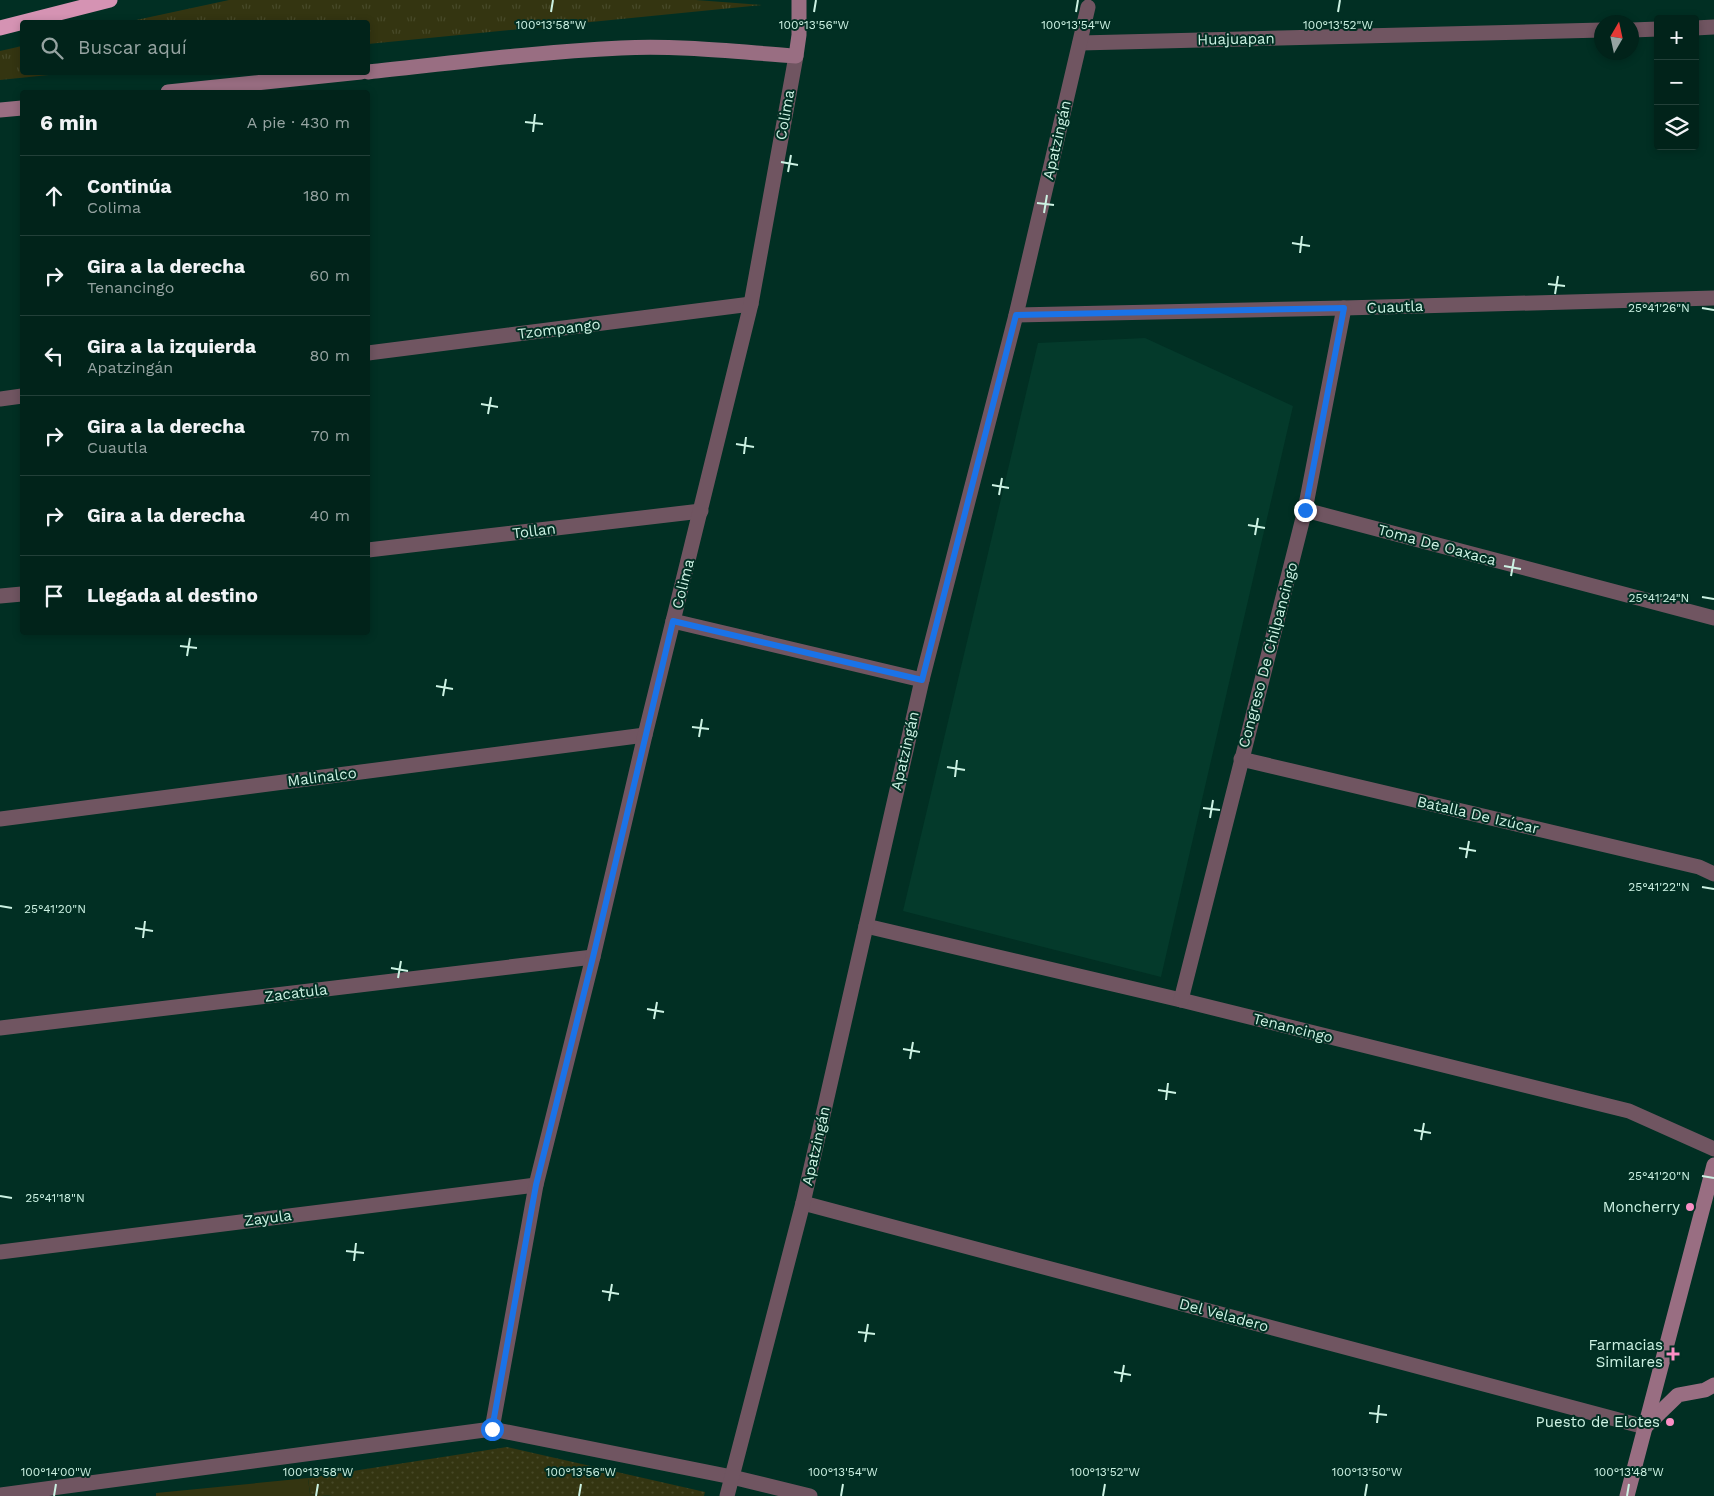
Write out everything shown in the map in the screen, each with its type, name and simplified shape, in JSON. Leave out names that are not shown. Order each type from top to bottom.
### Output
[{"type":"highway","points":[[31,20],[110,0]]},
{"type":"highway","points":[[0,28],[20,23]]},
{"type":"street","name":"Colima","points":[[492,1429],[536,1185],[752,304],[796,56],[799,35],[799,0]]},
{"type":"street","name":"Apatzingán","points":[[727,1496],[803,1203],[922,680],[1016,315],[1088,8]]},
{"type":"street","points":[[1699,28],[1714,28]]},
{"type":"street","points":[[1639,30],[1654,29]]},
{"type":"street","name":"Huajuapan","points":[[1080,43],[1594,30]]},
{"type":"street","points":[[370,72],[543,54],[623,48],[693,48],[796,56]]},
{"type":"street","points":[[187,90],[332,75]]},
{"type":"street","points":[[0,110],[20,108]]},
{"type":"street","name":"Cuautla","points":[[1016,315],[1714,298]]},
{"type":"street","name":"Tzompango","points":[[370,353],[752,304]]},
{"type":"street","name":"Congreso De Chilpancingo","points":[[1181,1000],[1305,510],[1344,308]]},
{"type":"street","points":[[0,399],[20,396]]},
{"type":"street","name":"Toma De Oaxaca","points":[[1305,510],[1714,618]]},
{"type":"street","name":"Tollan","points":[[370,550],[701,511]]},
{"type":"street","points":[[0,596],[20,594]]},
{"type":"street","points":[[673,621],[922,680]]},
{"type":"street","name":"Malinalco","points":[[0,819],[645,735]]},
{"type":"street","name":"Batalla De Izúcar","points":[[1241,759],[1699,867],[1714,874]]},
{"type":"street","name":"Tenancingo","points":[[866,926],[1181,1000],[1629,1111],[1714,1149]]},
{"type":"street","name":"Zacatula","points":[[0,1028],[593,957]]},
{"type":"street","points":[[1626,1496],[1714,1165]]},
{"type":"street","name":"Zayula","points":[[0,1252],[536,1185]]},
{"type":"street","name":"Del Veladero","points":[[803,1203],[1645,1427]]},
{"type":"street","points":[[1645,1427],[1678,1395],[1705,1390],[1714,1385]]},
{"type":"street","points":[[0,1495],[492,1429],[732,1477],[810,1496]]},
{"type":"shaded area","points":[[1145,338],[1293,406],[1161,977],[903,911],[1038,343]]},
{"type":"green space","points":[[229,0],[696,0],[762,5],[370,44],[370,20],[136,20]]},
{"type":"green space","points":[[20,46],[20,75],[49,75],[0,80],[0,51]]},
{"type":"green space","points":[[507,1447],[705,1492],[704,1496],[332,1496],[310,1494],[308,1478]]},
{"type":"green space","points":[[308,1478],[310,1494],[332,1496],[156,1496],[156,1493]]},
{"type":"place","name":"Moncherry","points":[[1690,1207]]},
{"type":"place","name":"Farmacias Similares","points":[[1673,1354]]},
{"type":"place","name":"Puesto de Elotes","points":[[1670,1422]]},
{"type":"route","points":[[492,1429],[536,1185],[593,957],[673,621],[922,680],[1016,315],[1344,308],[1305,510]]}]
